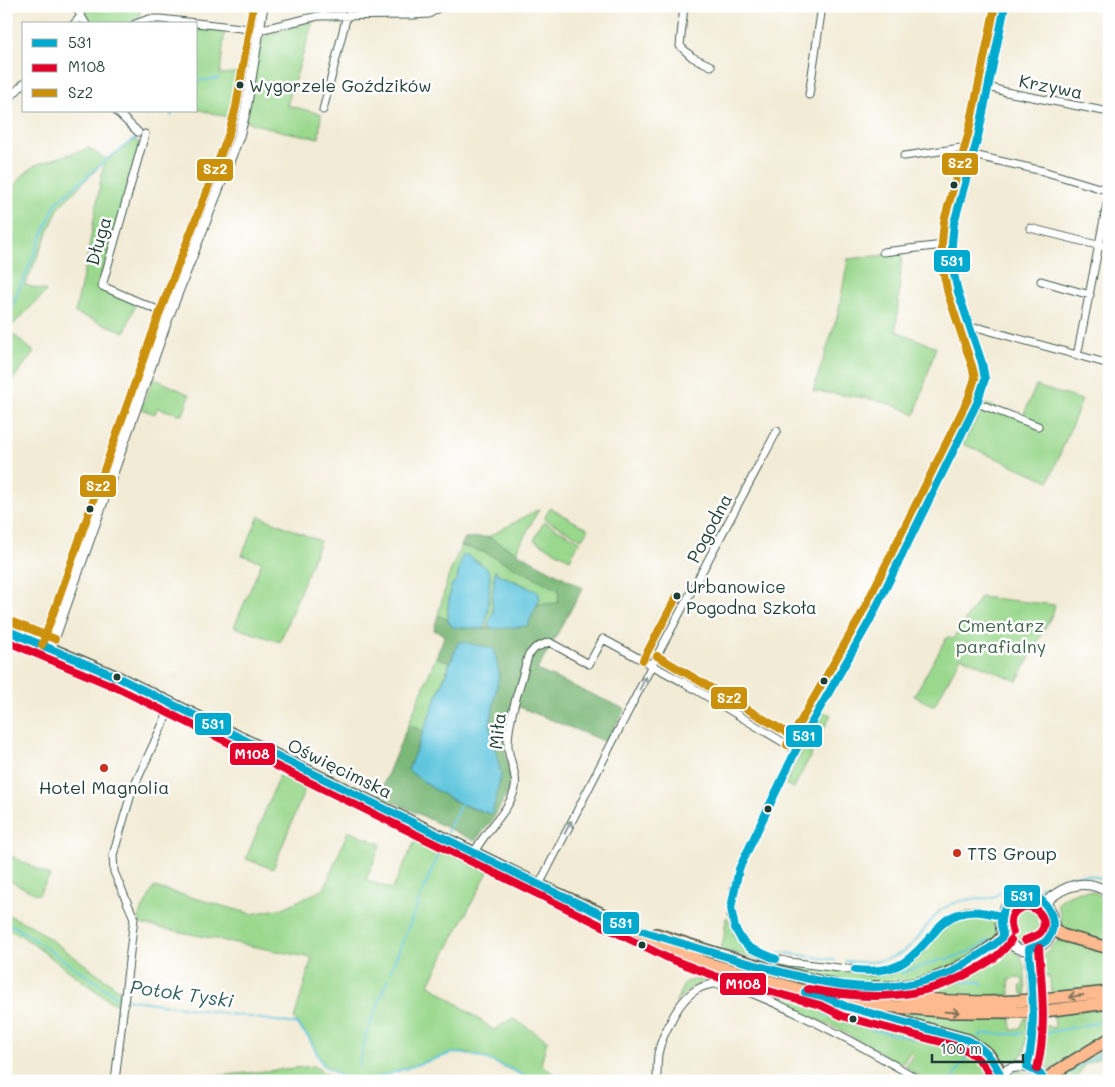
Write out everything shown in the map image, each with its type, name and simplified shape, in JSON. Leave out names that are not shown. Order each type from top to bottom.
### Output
[{"type":"highway","name":"Oświęcimska","points":[[6,630],[117,677],[664,945],[706,963],[823,996]]},
{"type":"highway","name":"Oświęcimska","points":[[630,927],[763,967],[839,985]]},
{"type":"highway","points":[[1053,928],[1062,935],[1109,948]]},
{"type":"highway","points":[[839,985],[882,988],[914,984],[931,979],[949,973],[980,955],[1000,940],[1003,935]]},
{"type":"highway","points":[[839,985],[906,998],[1018,1006]]},
{"type":"highway","points":[[1044,1005],[1109,992]]},
{"type":"highway","points":[[823,996],[903,1009],[958,1012],[1018,1006],[1109,1003]]},
{"type":"highway","points":[[823,996],[845,1006],[968,1040],[976,1044],[990,1057],[997,1066],[999,1078]]},
{"type":"highway","points":[[1045,1081],[1054,1073],[1109,1039]]},
{"type":"street","points":[[75,6],[85,22]]},
{"type":"street","points":[[51,648],[170,314],[239,136],[246,109],[263,6]]},
{"type":"street","points":[[198,24],[259,30],[318,16],[429,14],[441,6]]},
{"type":"street","points":[[684,6],[680,46],[692,57],[711,66]]},
{"type":"street","points":[[809,95],[822,6]]},
{"type":"street","points":[[1001,916],[978,911],[954,915],[940,924],[919,951],[908,960],[894,968],[878,971],[851,970],[788,962],[766,956],[745,944],[737,934],[731,908],[739,869],[796,750],[869,622],[977,403],[985,379],[982,363],[956,285],[952,265],[952,244],[954,223],[974,155],[1005,6]]},
{"type":"street","points":[[324,110],[347,15]]},
{"type":"street","points":[[76,22],[81,16]]},
{"type":"street","points":[[141,22],[149,19],[180,22]]},
{"type":"street","points":[[6,102],[22,85]]},
{"type":"street","name":"Krzywa","points":[[989,87],[1109,112]]},
{"type":"street","name":"Długa","points":[[117,112],[142,133],[102,286],[170,314]]},
{"type":"street","points":[[904,156],[976,146]]},
{"type":"street","points":[[974,155],[1044,171],[1109,191]]},
{"type":"street","points":[[1077,356],[1109,194]]},
{"type":"street","points":[[1030,228],[1109,248]]},
{"type":"street","points":[[883,252],[952,244]]},
{"type":"street","points":[[1041,281],[1090,295]]},
{"type":"street","points":[[970,329],[980,328],[1109,364]]},
{"type":"street","points":[[977,403],[1038,426]]},
{"type":"street","name":"Pogodna","points":[[539,885],[652,665],[777,430]]},
{"type":"street","name":"Miła","points":[[474,853],[482,838],[507,804],[514,790],[514,777],[509,759],[509,727],[528,656],[535,648],[549,642],[589,664],[603,639],[652,665]]},
{"type":"street","points":[[652,665],[796,750]]},
{"type":"street","points":[[115,1081],[134,918],[114,872],[113,855],[132,791],[172,704]]},
{"type":"street","points":[[1045,903],[1061,890],[1082,884],[1099,887],[1109,893]]},
{"type":"street","points":[[1020,897],[1033,897],[1045,903],[1052,915],[1053,928],[1042,945],[1029,950],[1016,948],[1006,940],[1001,928],[1001,916],[1008,904],[1020,897]]},
{"type":"street","points":[[1027,1067],[1030,1057],[1032,1028],[1029,950]]},
{"type":"street","points":[[657,1081],[660,1048],[676,1010],[689,994],[700,987],[716,984],[734,986],[850,1038],[921,1081]]},
{"type":"street","points":[[999,1078],[1011,1068],[1027,1067],[1039,1073],[1045,1081]]},
{"type":"green space","points":[[88,6],[141,6],[139,18],[130,22],[92,22],[83,12]]},
{"type":"green space","points":[[314,19],[287,105],[321,114],[319,138],[285,132],[198,110],[198,26],[225,29],[220,74],[245,72],[262,47],[264,36]]},
{"type":"green space","points":[[143,134],[134,141],[140,143],[99,287],[136,303],[125,332],[75,313],[104,162],[59,207],[25,285],[47,291],[8,330],[34,352],[6,388],[6,252],[14,238],[6,234],[6,199],[22,176],[35,165],[89,148],[107,160]]},
{"type":"green space","points":[[902,253],[896,331],[936,347],[915,415],[891,404],[879,401],[813,391],[838,314],[848,259]]},
{"type":"green space","points":[[154,378],[190,395],[183,415],[157,408],[155,414],[141,409]]},
{"type":"green space","points":[[1036,386],[1082,400],[1049,481],[963,444],[984,404],[1023,416]]},
{"type":"green space","points":[[550,508],[588,529],[582,539],[544,519]]},
{"type":"green space","points":[[539,509],[516,552],[488,537]]},
{"type":"green space","points":[[259,516],[320,541],[280,642],[234,627],[262,562],[242,555]]},
{"type":"green space","points":[[544,522],[580,541],[570,559],[534,540]]},
{"type":"green space","points":[[488,537],[583,588],[537,670],[625,709],[606,742],[512,704],[505,750],[512,785],[493,819],[475,841],[379,795],[408,725],[423,731],[408,770],[458,803],[492,814],[501,775],[490,726],[499,673],[494,649],[459,641],[450,662],[436,657],[445,635],[434,630],[438,615],[448,620],[452,627],[484,629],[527,626],[538,604],[558,603],[559,590],[484,552],[461,546],[465,538]]},
{"type":"green space","points":[[461,546],[484,552],[559,589],[558,603],[538,604],[540,598],[536,593],[521,583],[498,574],[495,570],[492,600],[493,613],[488,624],[489,627],[484,629],[488,614],[490,575],[480,562],[462,556],[457,579],[451,586],[448,620],[438,615],[448,577]]},
{"type":"green space","name":"Cmentarz parafialny","points":[[980,597],[1055,605],[1053,613],[1017,681],[961,657],[934,706],[914,696],[947,637],[953,639]]},
{"type":"green space","points":[[436,657],[450,662],[423,731],[408,725]]},
{"type":"green space","points":[[823,712],[831,715],[794,788],[785,784]]},
{"type":"green space","points":[[283,766],[309,779],[273,869],[246,859]]},
{"type":"green space","points":[[348,831],[381,844],[366,880],[392,889],[417,837],[489,870],[429,984],[494,1030],[512,1018],[547,1040],[541,1064],[563,1081],[535,1081],[484,1058],[468,1053],[453,1053],[367,1081],[348,1081],[323,1065],[309,1038],[294,1019],[312,958],[140,924],[139,916],[154,887],[252,914],[283,908],[324,889]]},
{"type":"green space","points":[[6,853],[50,876],[38,895],[6,879]]},
{"type":"green space","points":[[1079,891],[1092,891],[1109,900],[1109,945],[1065,933],[1057,905],[1064,897]]},
{"type":"green space","points":[[1023,900],[1031,900],[1043,906],[1049,922],[1043,938],[1031,944],[1023,944],[1011,938],[1005,926],[1005,918],[1011,906]]},
{"type":"green space","points":[[6,914],[32,926],[120,990],[119,1006],[108,1000],[22,936],[6,929]]},
{"type":"green space","points":[[964,916],[987,918],[997,929],[996,938],[971,957],[923,979],[885,984],[839,980],[795,971],[721,949],[726,917],[735,937],[750,951],[862,975],[883,974],[899,969],[911,962],[938,932],[949,923]]},
{"type":"green space","points":[[1058,940],[1109,951],[1109,988],[1052,992],[1049,976],[1041,977],[1040,983],[1043,985],[1040,994],[1038,994],[1037,961]]},
{"type":"green space","points":[[1004,942],[1020,956],[1025,972],[1026,995],[1023,995],[1020,987],[1023,985],[1023,980],[1019,978],[1009,979],[1010,995],[996,997],[965,998],[884,991],[899,989]]},
{"type":"green space","points":[[713,973],[755,987],[826,1006],[827,1004],[966,1042],[991,1064],[993,1072],[988,1081],[928,1081],[907,1068],[906,1065],[913,1055],[910,1052],[903,1063],[899,1063],[838,1029],[730,981],[706,981],[687,991],[675,1003],[685,982],[709,977]]},
{"type":"green space","points":[[864,1007],[1005,1017],[1011,1019],[1012,1031],[1021,1027],[1027,1017],[1024,1054],[1022,1053],[1020,1058],[1001,1063],[992,1054]]},
{"type":"green space","points":[[1109,1007],[1109,1036],[1049,1070],[1038,1062],[1039,1017],[1041,1017],[1044,1025],[1053,1028],[1055,1027],[1054,1016],[1059,1015],[1059,1013]]},
{"type":"green space","points":[[1109,1046],[1109,1053],[1083,1066],[1076,1081],[1054,1081],[1058,1076]]},
{"type":"green space","points":[[314,1066],[336,1081],[189,1081],[189,1079]]},
{"type":"green space","points":[[1021,1071],[1031,1074],[1039,1081],[1003,1081],[1011,1073]]},
{"type":"water","points":[[467,555],[488,569],[490,575],[488,614],[484,629],[452,627],[448,620],[451,586],[457,579],[462,556]]},
{"type":"water","points":[[495,570],[498,574],[538,592],[540,598],[527,626],[495,629],[489,627],[488,624],[493,613],[492,600]]},
{"type":"water","points":[[459,641],[494,649],[499,673],[490,726],[501,775],[492,814],[447,797],[408,770]]},
{"type":"waterway","points":[[198,81],[219,78]]},
{"type":"waterway","points":[[171,116],[173,112]]},
{"type":"waterway","points":[[6,309],[12,306],[56,203],[107,159],[140,135]]},
{"type":"waterway","points":[[447,832],[461,804]]},
{"type":"waterway","points":[[390,972],[440,850]]},
{"type":"waterway","points":[[1040,886],[1048,886],[1059,880],[1078,875],[1097,877],[1109,884]]},
{"type":"waterway","points":[[845,961],[865,962],[892,957],[909,947],[934,917],[947,906],[966,900],[993,898],[1008,887],[1026,883]]},
{"type":"waterway","name":"Potok Tyski","points":[[6,923],[17,928],[119,998],[297,1024],[309,1038],[323,1065],[348,1081]]},
{"type":"waterway","points":[[947,959],[967,953],[991,939]]},
{"type":"waterway","points":[[780,952],[835,960]]},
{"type":"waterway","points":[[901,971],[901,973],[943,959],[948,960]]},
{"type":"waterway","points":[[359,1067],[366,1035],[388,979]]},
{"type":"waterway","points":[[958,980],[961,982],[981,982],[982,985]]},
{"type":"waterway","points":[[824,1014],[874,1030],[953,1047],[969,1054]]},
{"type":"waterway","points":[[1042,1034],[1109,1020]]},
{"type":"waterway","points":[[979,1037],[986,1034],[1023,1033]]},
{"type":"waterway","points":[[1058,1081],[1058,1079],[1109,1049]]},
{"type":"waterway","points":[[950,1081],[971,1051]]},
{"type":"waterway","name":"Potok Tyski","points":[[367,1081],[453,1053],[485,1059],[535,1081]]},
{"type":"transit line","name":"Sz2","points":[[42,645],[160,312],[229,133],[236,107],[253,6]]},
{"type":"transit line","name":"Sz2","points":[[787,745],[860,617],[968,399],[975,378],[948,294],[942,266],[942,243],[944,221],[968,135],[995,6]]},
{"type":"transit line","name":"531","points":[[776,959],[750,948],[741,939],[735,928],[731,908],[739,869],[796,750],[869,622],[977,403],[985,379],[982,363],[958,292],[952,265],[952,244],[954,223],[978,137],[1005,6]]},
{"type":"transit line","name":"Sz2","points":[[643,660],[677,596]]},
{"type":"transit line","name":"Sz2","points":[[10,621],[55,639]]},
{"type":"transit line","name":"531","points":[[6,630],[117,677],[615,921],[660,937],[787,974],[859,987],[906,985],[938,977],[951,972],[971,960],[1001,939],[1003,935],[1002,916],[1005,908],[1011,902],[1018,897],[1027,895],[1035,897],[1048,908],[1052,916],[1053,925],[1046,941],[1029,949],[1033,1023],[1027,1067],[1039,1073],[1045,1081]]},
{"type":"transit line","name":"M108","points":[[6,641],[113,686],[668,958],[720,978],[820,1005],[842,1016],[960,1047],[979,1060],[991,1078]]},
{"type":"transit line","name":"Sz2","points":[[657,656],[801,741]]},
{"type":"transit line","name":"M108","points":[[1013,932],[1011,920],[1014,912],[1023,907],[1029,907],[1039,912],[1044,923],[1043,928],[1040,933],[1025,940]]},
{"type":"transit line","name":"531","points":[[855,970],[880,970],[899,965],[915,953],[937,928],[955,915],[975,912],[1001,916]]},
{"type":"transit line","name":"M108","points":[[808,989],[830,993],[872,996],[912,993],[953,981],[973,971],[999,954],[1011,940]]},
{"type":"transit line","name":"M108","points":[[1037,1069],[1043,1024],[1039,948]]},
{"type":"transit line","name":"531","points":[[805,992],[823,996],[845,1006],[968,1040],[983,1050],[991,1059],[1000,1075],[997,1081]]},
{"type":"place","name":"Wygorzele Goździków","points":[[240,85]]},
{"type":"place","name":"Urbanowice Pogodna Szkoła","points":[[677,596]]},
{"type":"place","name":"Hotel Magnolia","points":[[104,768]]},
{"type":"place","name":"TTS Group","points":[[957,853]]}]
